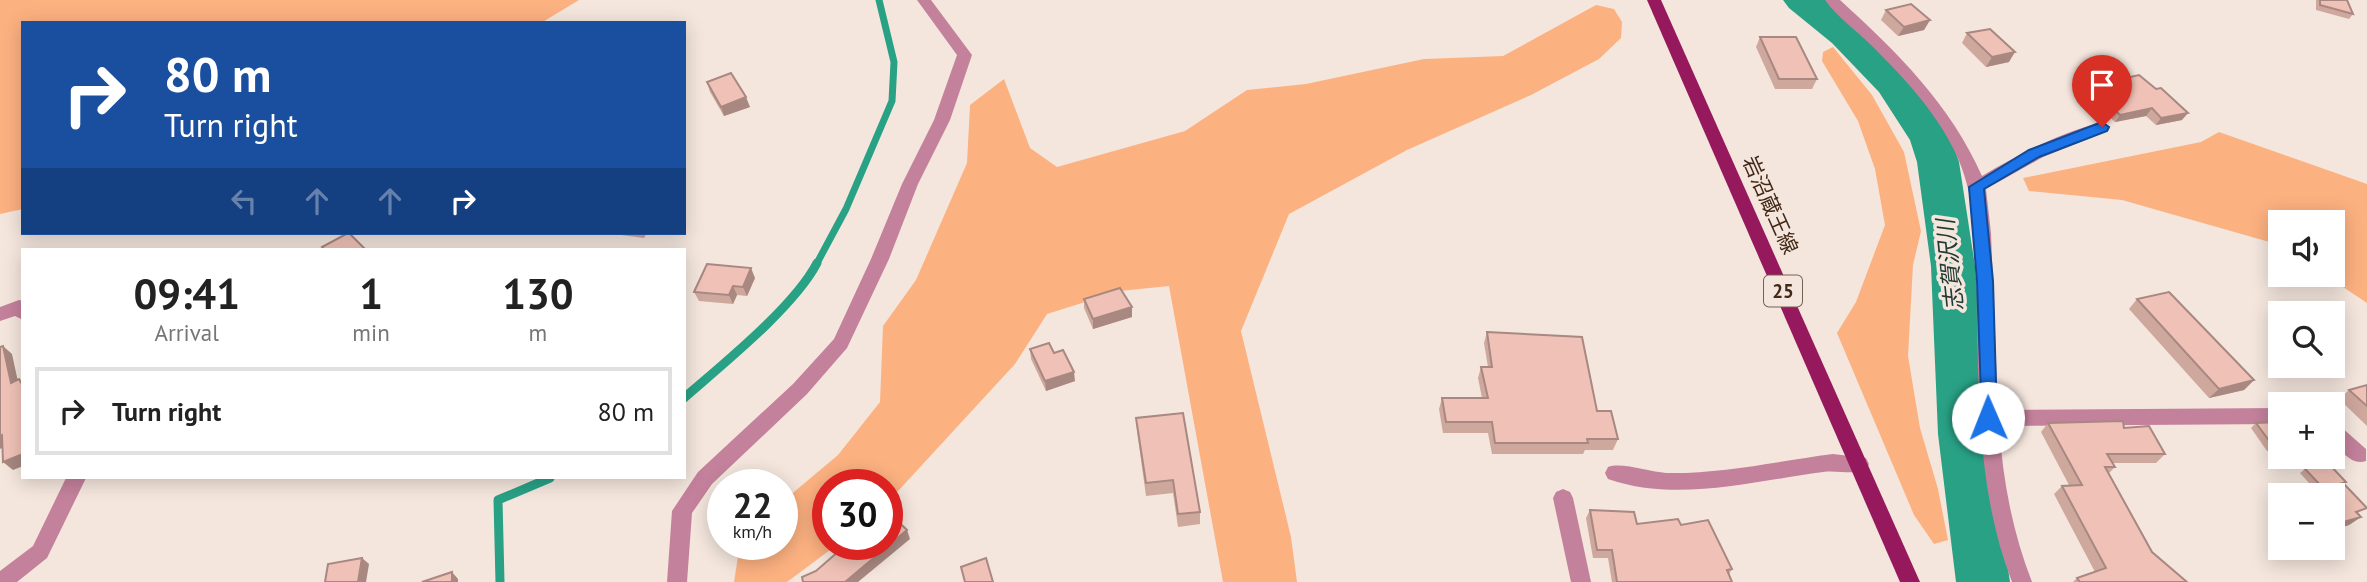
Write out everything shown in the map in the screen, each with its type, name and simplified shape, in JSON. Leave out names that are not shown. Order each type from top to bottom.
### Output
[{"type":"main road","name":"岩沼蔵王線","points":[[1654,0],[1910,582]]},
{"type":"street","points":[[677,582],[682,511],[705,478],[800,389],[841,343],[880,259],[910,184],[942,120],[965,55],[925,0]]},
{"type":"street","points":[[1832,0],[1909,73],[1940,108],[1962,150],[1977,187],[1985,281],[1988,418],[2006,540],[2022,582]]},
{"type":"street","points":[[1977,187],[2046,148],[2102,127]]},
{"type":"street","points":[[0,314],[19,307],[21,310]]},
{"type":"street","points":[[1988,418],[2268,416]]},
{"type":"street","points":[[2345,443],[2359,455]]},
{"type":"street","points":[[1615,473],[1632,479],[1662,482],[1819,464],[1859,464]]},
{"type":"street","points":[[1,582],[40,552],[76,479]]},
{"type":"street","points":[[1563,498],[1581,582]]},
{"type":"shaded area","points":[[0,0],[579,0],[544,21],[21,21],[21,209],[0,214]]},
{"type":"shaded area","points":[[1596,5],[1614,9],[1622,22],[1621,38],[1599,59],[1531,95],[1407,150],[1289,214],[1241,331],[1291,537],[1297,582],[1223,582],[1169,286],[1120,291],[1047,314],[1015,364],[903,486],[903,469],[821,469],[838,455],[880,402],[883,326],[916,280],[967,163],[970,105],[1004,79],[1030,148],[1057,167],[1185,131],[1247,90],[1306,84],[1424,59],[1503,56]]},
{"type":"shaded area","points":[[1833,47],[1872,95],[1904,152],[1921,231],[1913,265],[1908,356],[1920,428],[1938,489],[1948,540],[1934,544],[1914,515],[1837,333],[1856,302],[1885,225],[1875,169],[1858,121],[1822,61],[1823,52]]},
{"type":"shaded area","points":[[2219,132],[2367,184],[2367,303],[2343,287],[2345,210],[2268,210],[2268,242],[2122,200],[2029,191],[2023,178],[2201,142]]},
{"type":"shaded area","points":[[812,477],[812,560],[817,560],[787,582],[734,582],[737,560],[798,560],[798,489]]},
{"type":"building","points":[[2320,0],[2347,0],[2353,14],[2320,5]]},
{"type":"building","points":[[1911,4],[1930,20],[1904,27],[1886,10]]},
{"type":"building","points":[[1990,29],[2015,52],[1992,57],[1967,33]]},
{"type":"building","points":[[1760,37],[1796,37],[1817,79],[1779,79]]},
{"type":"building","points":[[731,73],[746,97],[721,107],[707,82]]},
{"type":"building","points":[[2139,75],[2156,89],[2161,88],[2188,113],[2161,118],[2152,108],[2120,115],[2090,86]]},
{"type":"building","points":[[345,235],[351,235],[364,248],[323,248]]},
{"type":"building","points":[[707,264],[751,268],[743,287],[733,286],[729,295],[694,292]]},
{"type":"building","points":[[1120,288],[1132,307],[1093,319],[1084,299]]},
{"type":"building","points":[[2169,292],[2254,380],[2219,389],[2137,299]]},
{"type":"building","points":[[1487,332],[1582,337],[1597,411],[1611,411],[1618,439],[1587,439],[1588,443],[1495,443],[1492,422],[1446,422],[1442,398],[1488,398],[1481,367],[1492,367]]},
{"type":"building","points":[[1049,343],[1054,353],[1063,350],[1074,372],[1045,381],[1030,349]]},
{"type":"building","points":[[3,346],[11,383],[19,379],[21,382],[21,455],[3,462],[2,435],[0,436],[0,347]]},
{"type":"building","points":[[2367,385],[2367,406],[2349,390]]},
{"type":"building","points":[[1183,413],[1200,512],[1178,514],[1173,480],[1146,483],[1136,418]]},
{"type":"building","points":[[2123,421],[2124,428],[2149,426],[2165,454],[2107,454],[2115,467],[2105,467],[2152,552],[2187,582],[2080,582],[2077,578],[2106,568],[2062,486],[2082,485],[2048,423]]},
{"type":"building","points":[[2268,422],[2268,439],[2256,423]]},
{"type":"building","points":[[2305,469],[2334,469],[2346,482],[2343,483],[2318,483]]},
{"type":"building","points":[[2345,485],[2367,508],[2356,512],[2361,517],[2345,522]]},
{"type":"building","points":[[1590,510],[1634,512],[1637,524],[1678,519],[1681,525],[1708,520],[1732,569],[1727,570],[1732,582],[1617,582],[1612,550],[1597,550]]},
{"type":"building","points":[[362,558],[358,582],[325,582],[328,564]]},
{"type":"building","points":[[986,558],[993,582],[965,582],[961,567]]},
{"type":"building","points":[[829,560],[871,560],[845,582],[803,582],[802,577],[816,571]]},
{"type":"building","points":[[452,572],[452,582],[422,582]]},
{"type":"waterway","points":[[816,265],[846,209],[892,101],[894,62],[879,0]]},
{"type":"waterway","name":"志賀沢川","points":[[1802,0],[1845,34],[1893,83],[1930,138],[1938,162],[1953,266],[1963,434],[1983,582]]},
{"type":"waterway","points":[[686,396],[775,316],[792,298],[817,263]]},
{"type":"waterway","points":[[500,582],[498,500],[548,479]]},
{"type":"route","points":[[1988,418],[1985,281],[1977,187],[2011,165],[2058,142],[2102,127]]}]
